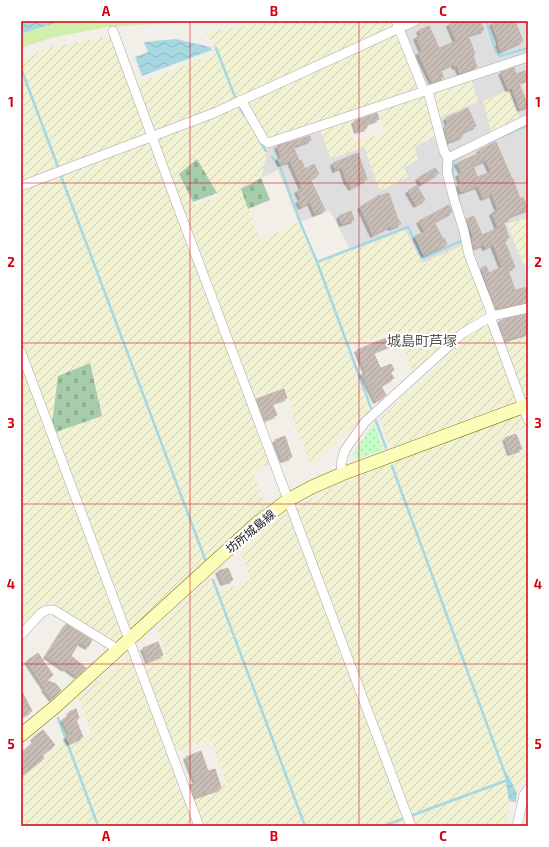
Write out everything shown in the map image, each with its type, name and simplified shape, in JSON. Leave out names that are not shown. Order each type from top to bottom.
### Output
[{"type":"main road","name":"坊所城島線","points":[[21,735],[130,640],[254,525],[288,500],[312,487],[342,474],[526,406]]},
{"type":"street","points":[[21,186],[214,113],[397,25],[415,21]]},
{"type":"street","points":[[397,25],[426,91],[444,151],[448,158],[447,172],[464,231],[469,255],[491,312],[492,322],[526,406],[528,420]]},
{"type":"street","points":[[113,31],[151,137],[409,820]]},
{"type":"street","points":[[241,100],[264,140],[268,143],[528,57]]},
{"type":"street","points":[[448,158],[528,119]]},
{"type":"street","points":[[342,474],[341,464],[345,450],[365,422],[463,333],[492,316],[528,308]]},
{"type":"street","points":[[21,352],[199,826]]},
{"type":"street","points":[[21,635],[41,613],[47,610],[54,610],[118,650]]},
{"type":"street","points":[[517,826],[524,795],[528,789]]},
{"type":"shaded area","points":[[409,21],[528,21],[528,83],[523,85],[528,98],[528,218],[507,224],[528,274],[528,336],[496,344],[487,324],[487,312],[422,263],[405,230],[351,251],[330,211],[299,222],[278,170],[261,178],[270,139],[319,125],[364,147],[408,177],[404,168],[414,146],[422,96],[396,32]]},
{"type":"green space","points":[[57,21],[198,21],[107,27],[50,38],[21,48],[21,34]]},
{"type":"green space","points":[[280,21],[392,21],[419,88],[319,125],[270,139],[261,178],[241,189],[260,240],[299,222],[316,263],[405,230],[422,263],[463,245],[487,312],[460,329],[413,372],[396,330],[347,348],[370,412],[314,462],[309,461],[290,411],[294,410],[285,387],[253,399],[136,84],[215,54],[207,32]],"holes":[[[197,160],[219,196],[196,205],[179,174]]]},
{"type":"green space","points":[[111,36],[270,464],[252,471],[266,506],[134,628],[129,627],[21,342],[21,60],[47,48]]},
{"type":"green space","points":[[471,79],[478,102],[433,120],[436,137],[415,146],[418,159],[404,168],[408,177],[380,191],[364,147],[331,159],[320,130],[347,121],[355,142],[384,132],[378,109]]},
{"type":"green space","points":[[509,90],[520,118],[491,133],[483,101]]},
{"type":"green space","points":[[197,159],[217,193],[193,202],[179,174]]},
{"type":"green space","points":[[261,178],[270,200],[248,209],[241,189]]},
{"type":"green space","points":[[528,218],[528,274],[507,224]]},
{"type":"green space","points":[[487,324],[496,344],[528,336],[528,396],[390,448],[380,419],[464,340]]},
{"type":"green space","points":[[21,361],[124,635],[115,644],[50,604],[43,604],[25,625],[21,617]]},
{"type":"green space","points":[[90,363],[102,416],[56,432],[52,424],[58,376]]},
{"type":"green space","points":[[522,414],[527,427],[500,438],[508,457],[528,450],[528,772],[508,802],[507,826],[202,826],[192,797],[227,784],[210,739],[175,752],[142,665],[166,656],[156,628],[211,579],[216,593],[251,580],[240,551],[277,519],[319,494],[388,464]]},
{"type":"green space","points":[[374,423],[383,450],[357,459],[352,455]]},
{"type":"green space","points":[[131,652],[196,826],[21,826],[21,777],[61,743],[67,746],[92,735],[79,699]]},
{"type":"water","points":[[21,21],[60,21],[21,34]]},
{"type":"water","points":[[176,39],[210,47],[212,50],[142,76],[135,57],[148,52],[144,42]]},
{"type":"water","points":[[508,775],[517,793],[516,802],[509,801],[505,776]]},
{"type":"building","points":[[458,21],[480,21],[484,30],[468,35],[475,54],[473,55],[477,67],[460,73],[457,66],[455,67],[454,63],[440,70],[444,77],[432,82],[418,53],[422,51],[416,37],[421,35],[419,30],[429,26],[439,48],[456,41],[449,24]]},
{"type":"building","points":[[496,21],[515,21],[523,41],[501,51],[492,23]]},
{"type":"building","points":[[514,68],[516,74],[528,70],[528,79],[520,82],[519,84],[528,106],[520,109],[512,88],[508,89],[501,72]]},
{"type":"building","points":[[468,108],[476,126],[462,132],[463,136],[448,142],[444,126],[448,125],[446,118]]},
{"type":"building","points":[[377,113],[379,119],[366,124],[367,128],[357,131],[354,121]]},
{"type":"building","points":[[310,136],[311,140],[295,146],[296,147],[294,148],[299,161],[301,160],[305,169],[314,164],[319,174],[310,179],[325,210],[315,214],[310,202],[301,207],[298,201],[301,199],[297,191],[302,188],[290,161],[280,164],[278,158],[281,157],[277,146]]},
{"type":"building","points":[[496,142],[513,179],[520,199],[523,197],[528,209],[510,216],[511,218],[503,221],[509,238],[504,240],[515,267],[508,270],[515,290],[528,287],[528,302],[496,309],[481,268],[486,266],[489,273],[502,267],[493,244],[485,248],[484,244],[474,248],[472,239],[474,238],[466,219],[474,216],[482,235],[498,228],[492,213],[498,210],[492,194],[483,198],[478,186],[461,192],[458,185],[461,183],[458,174],[462,173],[457,163],[480,153],[479,150]],"holes":[[[486,160],[491,172],[477,177],[473,165]]]},
{"type":"building","points":[[358,153],[367,179],[351,188],[348,182],[347,183],[342,167],[335,170],[333,163]]},
{"type":"building","points":[[435,168],[439,173],[421,184],[418,178]]},
{"type":"building","points":[[417,185],[425,200],[416,205],[408,191]]},
{"type":"building","points":[[389,193],[397,217],[401,224],[391,228],[390,226],[373,235],[360,207],[378,196]]},
{"type":"building","points":[[449,205],[452,212],[434,222],[447,244],[424,255],[415,236],[425,232],[419,221]]},
{"type":"building","points":[[351,211],[354,220],[342,224],[339,216]]},
{"type":"building","points":[[528,314],[528,333],[505,340],[499,322],[504,319]]},
{"type":"building","points":[[391,336],[394,344],[373,352],[381,368],[391,364],[394,370],[390,372],[394,378],[381,386],[386,395],[376,401],[362,373],[366,372],[357,350]]},
{"type":"building","points":[[284,389],[287,398],[272,403],[277,415],[264,420],[256,399]]},
{"type":"building","points":[[516,434],[522,449],[510,453],[505,438]]},
{"type":"building","points":[[285,436],[292,457],[283,460],[275,440]]},
{"type":"building","points":[[228,568],[233,580],[223,583],[218,571]]},
{"type":"building","points":[[66,624],[92,640],[88,647],[79,642],[71,656],[86,668],[77,676],[46,656]]},
{"type":"building","points":[[158,642],[163,655],[148,661],[143,648]]},
{"type":"building","points":[[38,653],[53,675],[46,680],[56,684],[61,690],[52,699],[27,661]]},
{"type":"building","points":[[21,690],[32,711],[21,717]]},
{"type":"building","points":[[76,709],[79,718],[76,720],[83,737],[69,743],[66,737],[70,735],[63,719],[71,715],[69,712]]},
{"type":"building","points":[[43,730],[55,745],[42,755],[44,758],[21,776],[21,753],[35,741],[33,738]]},
{"type":"building","points":[[201,751],[208,771],[215,769],[221,788],[195,797],[190,785],[196,783],[186,757]]},
{"type":"waterway","points":[[486,21],[496,52],[500,56],[528,48]]},
{"type":"waterway","points":[[216,48],[235,97]]},
{"type":"waterway","points":[[22,71],[58,167]]},
{"type":"waterway","points":[[240,108],[244,115]]},
{"type":"waterway","points":[[501,137],[528,125]]},
{"type":"waterway","points":[[488,143],[495,140]]},
{"type":"waterway","points":[[261,143],[266,151]]},
{"type":"waterway","points":[[454,182],[454,161],[462,156]]},
{"type":"waterway","points":[[272,157],[280,167],[371,408]]},
{"type":"waterway","points":[[61,176],[205,559]]},
{"type":"waterway","points":[[458,196],[459,202]]},
{"type":"waterway","points":[[317,262],[408,227],[423,258],[461,241]]},
{"type":"waterway","points":[[468,229],[470,236]]},
{"type":"waterway","points":[[376,421],[386,448]]},
{"type":"waterway","points":[[392,466],[507,779]]},
{"type":"waterway","points":[[213,580],[305,826]]},
{"type":"waterway","points":[[58,718],[98,826]]},
{"type":"waterway","points":[[410,816],[508,780]]},
{"type":"waterway","points":[[383,826],[405,818]]},
{"type":"district","name":"城島町芦塚","points":[[422,340]]}]
